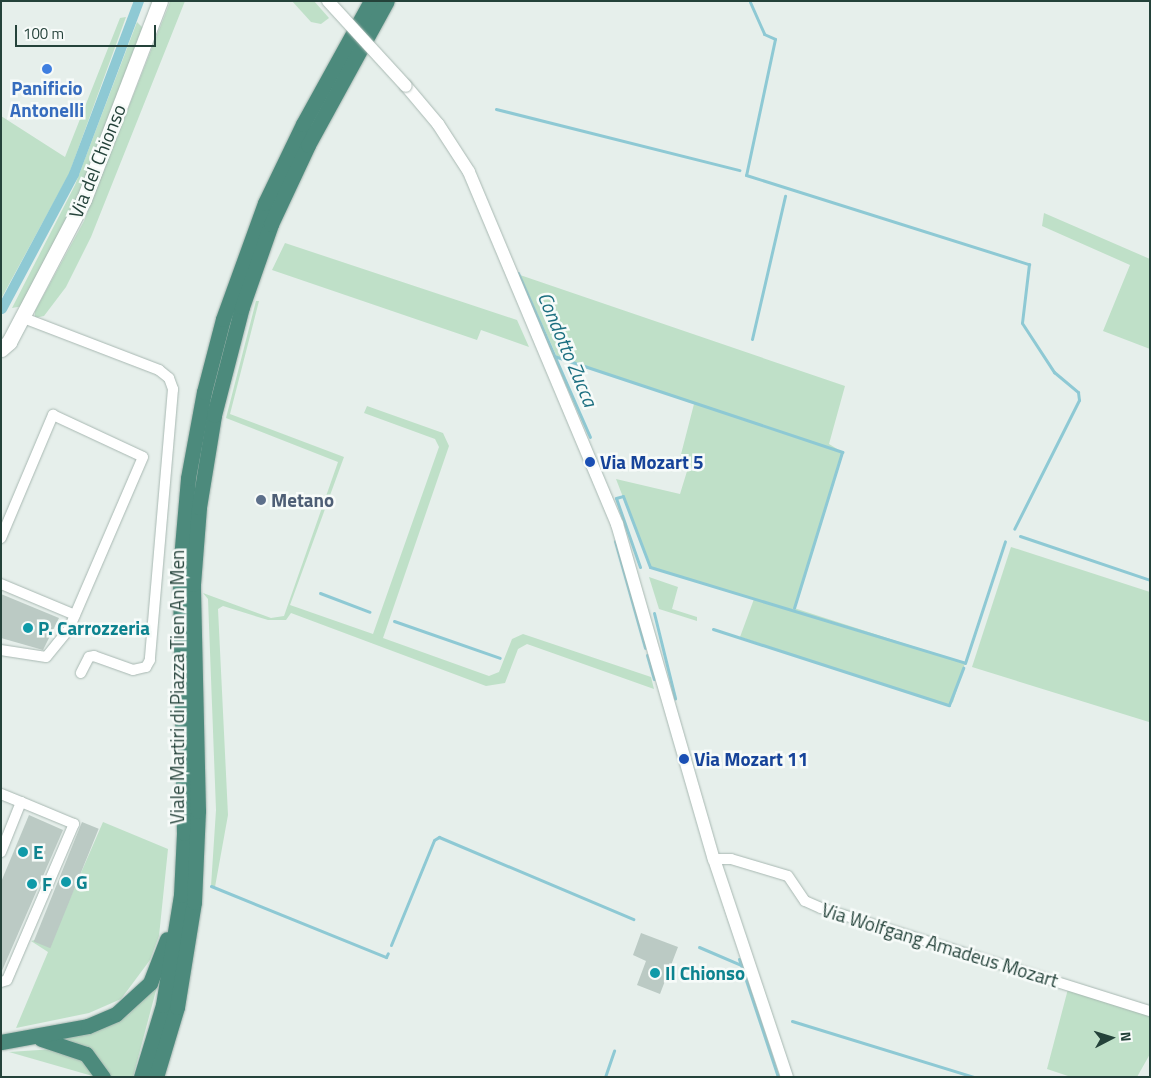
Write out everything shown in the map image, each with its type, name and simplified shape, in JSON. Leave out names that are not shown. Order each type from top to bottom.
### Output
[{"type":"highway","name":"Viale Martiri di Piazza Tien An Men","points":[[141,1077],[169,980],[183,859],[179,586],[188,478],[204,392],[223,319],[265,203],[299,132],[371,1]]},
{"type":"highway","name":"Viale Martiri di Piazza Tien An Men","points":[[156,1077],[177,1007],[194,902],[198,811],[193,584],[199,507],[214,415],[242,307],[271,224],[308,146],[387,1]]},
{"type":"highway","points":[[1,1042],[38,1038],[103,1020],[139,996],[162,957],[183,859]]},
{"type":"highway","points":[[38,1038],[67,1045],[86,1054],[103,1077]]},
{"type":"main road","name":"Via del Chionso","points":[[22,316],[84,199],[160,1]]},
{"type":"main road","points":[[1,349],[9,342],[4,328],[22,316]]},
{"type":"street","points":[[328,1],[406,86],[449,140],[473,181],[617,524],[714,859],[786,1077]]},
{"type":"street","points":[[22,316],[155,368],[168,378],[173,389],[150,660],[146,667],[133,670],[89,657],[80,673]]},
{"type":"street","points":[[1,538],[52,416],[142,457],[69,629],[46,658],[1,650]]},
{"type":"street","points":[[1,584],[75,615]]},
{"type":"street","points":[[1,794],[74,824],[7,980],[1,982]]},
{"type":"street","points":[[1,852],[22,802]]},
{"type":"street","name":"Via Wolfgang Amadeus Mozart","points":[[714,859],[730,860],[788,876],[805,901],[821,908],[1150,1011]]},
{"type":"green space","points":[[185,1],[91,237],[66,287],[44,316],[35,318],[35,311],[84,221],[170,2]]},
{"type":"green space","points":[[292,1],[314,1],[329,18],[321,24],[311,22]]},
{"type":"green space","points":[[126,17],[69,174],[1,299],[1,116],[65,157],[120,18]]},
{"type":"green space","points":[[137,22],[144,29],[78,200],[23,306],[12,308],[75,185]]},
{"type":"green space","points":[[1044,213],[1150,259],[1150,349],[1103,331],[1130,265],[1042,226]]},
{"type":"green space","points":[[285,243],[517,320],[529,347],[481,330],[477,340],[272,270]]},
{"type":"green space","points":[[520,275],[845,386],[829,444],[842,452],[794,608],[965,663],[953,702],[949,705],[740,637],[754,599],[650,567],[616,479],[680,494],[688,468],[679,462],[694,404],[557,357]]},
{"type":"green space","points":[[256,301],[259,301],[230,414],[344,457],[290,605],[373,634],[439,447],[435,439],[364,413],[367,406],[443,433],[449,446],[383,638],[489,676],[499,672],[512,639],[523,634],[651,677],[654,689],[527,644],[518,649],[505,683],[486,686],[291,613],[286,620],[268,620],[223,606],[218,609],[228,815],[215,887],[211,886],[216,810],[208,599],[203,593],[271,618],[284,616],[338,462],[226,418]]},
{"type":"green space","points":[[1011,547],[1150,592],[1149,722],[972,667]]},
{"type":"green space","points":[[649,577],[678,587],[672,609],[697,617],[697,621],[659,609]]},
{"type":"green space","points":[[103,822],[168,849],[159,936],[150,960],[121,999],[89,1013],[16,1028],[48,952],[31,941],[54,935]]},
{"type":"green space","points":[[842,909],[1150,1011],[1150,1054],[1137,1077],[1071,1077],[1047,1069],[1068,989],[840,918]]},
{"type":"green space","points":[[159,979],[133,1077],[110,1077],[80,1045],[63,1038],[106,1026],[128,1015]]},
{"type":"green space","points":[[54,1049],[82,1061],[96,1077],[9,1052]]},
{"type":"building","name":"P. Carrozzeria","points":[[1,594],[59,618],[43,650],[1,638]]},
{"type":"building","points":[[29,815],[63,830],[1,973],[1,882]]},
{"type":"building","name":"G","points":[[82,822],[99,829],[50,948],[34,942]]},
{"type":"building","name":"Il Chionso","points":[[641,933],[678,947],[660,994],[637,985],[646,961],[633,955]]},
{"type":"waterway","points":[[2,309],[74,174],[139,1]]},
{"type":"waterway","points":[[750,2],[764,34],[775,39],[746,175],[1029,264],[1022,323],[1054,372],[1078,392],[1079,400],[1014,529]]},
{"type":"waterway","points":[[496,109],[739,170]]},
{"type":"waterway","points":[[752,339],[785,196]]},
{"type":"waterway","name":"Condotto Zucca","points":[[518,273],[590,437]]},
{"type":"waterway","points":[[554,356],[842,452],[794,608]]},
{"type":"waterway","points":[[640,567],[616,498],[623,496],[650,567],[965,663]]},
{"type":"waterway","points":[[1020,536],[1150,580]]},
{"type":"waterway","points":[[615,541],[645,648]]},
{"type":"waterway","points":[[965,663],[1005,541]]},
{"type":"waterway","points":[[320,593],[370,612]]},
{"type":"waterway","name":"Condotto Zucca","points":[[654,613],[675,698]]},
{"type":"waterway","points":[[394,621],[500,658]]},
{"type":"waterway","points":[[713,629],[949,705],[963,668]]},
{"type":"waterway","points":[[647,655],[654,679]]},
{"type":"waterway","points":[[391,945],[434,840],[439,837],[633,919]]},
{"type":"waterway","points":[[211,886],[386,957],[388,953]]},
{"type":"waterway","points":[[699,947],[741,965]]},
{"type":"waterway","points":[[739,959],[778,1077]]},
{"type":"waterway","points":[[792,1021],[974,1077]]},
{"type":"waterway","points":[[605,1077],[614,1051]]},
{"type":"place","name":"Panificio Antonelli","points":[[47,69]]},
{"type":"place","name":"Via Mozart 5","points":[[590,462]]},
{"type":"place","name":"Metano","points":[[261,500]]},
{"type":"place","name":"P. Carrozzeria","points":[[28,628]]},
{"type":"place","name":"Via Mozart 11","points":[[684,759]]},
{"type":"place","name":"E","points":[[23,852]]},
{"type":"place","name":"G","points":[[66,882]]},
{"type":"place","name":"F","points":[[32,884]]},
{"type":"place","name":"Il Chionso","points":[[655,973]]}]
